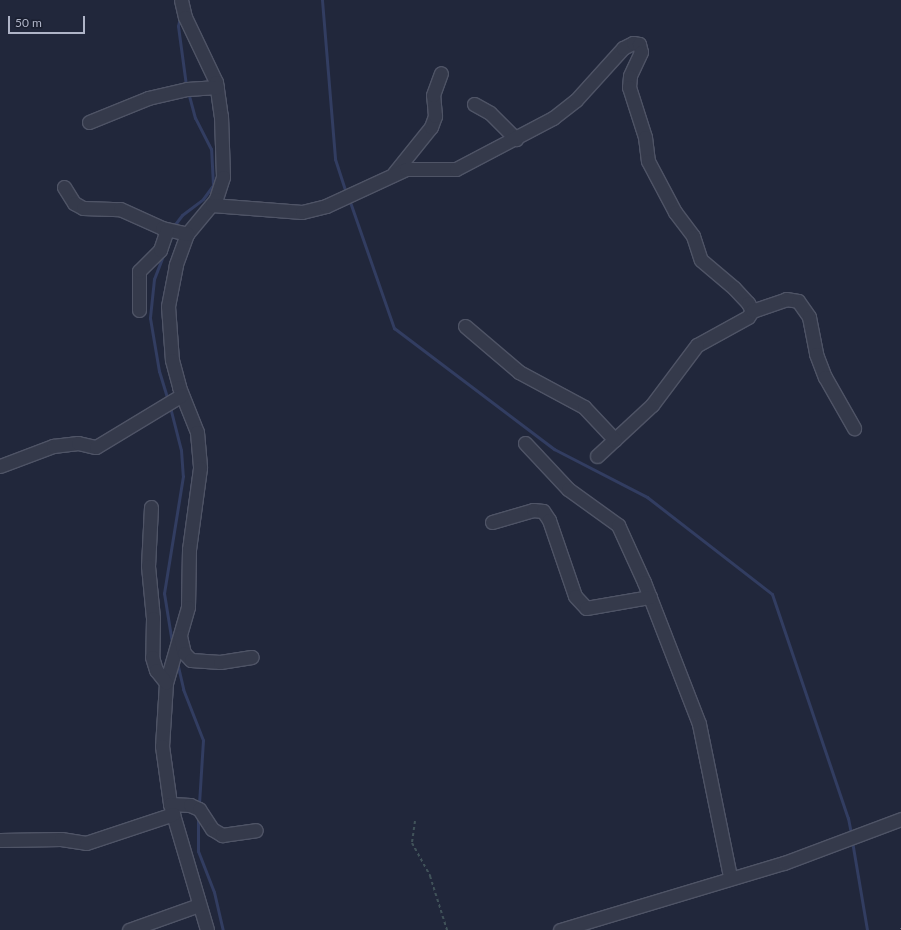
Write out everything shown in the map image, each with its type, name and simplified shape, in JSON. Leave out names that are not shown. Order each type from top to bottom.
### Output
[{"type":"street","points":[[180,0],[185,17],[217,86],[223,177],[221,188],[212,205],[187,234],[170,292],[168,322],[172,360],[182,395],[197,432],[200,468],[189,549],[188,607],[166,683],[162,746],[171,809],[207,930]]},
{"type":"street","points":[[212,205],[302,212],[343,199],[394,173],[414,168],[456,169],[516,139],[565,109],[623,48],[633,43],[639,44],[641,52],[630,76],[629,87],[645,137],[648,161],[675,212],[693,236],[701,260],[738,293],[752,311]]},
{"type":"street","points":[[394,173],[431,127],[435,116],[432,95],[441,73]]},
{"type":"street","points":[[89,122],[148,98],[187,89],[217,86]]},
{"type":"street","points":[[474,104],[490,113],[516,139]]},
{"type":"street","points":[[64,187],[77,205],[120,210],[167,230],[187,234]]},
{"type":"street","points":[[139,310],[139,271],[160,250],[167,230]]},
{"type":"street","points":[[598,456],[652,405],[693,349],[718,332],[748,317],[752,311],[786,299],[798,301],[809,317],[816,354],[825,377],[854,428]]},
{"type":"street","points":[[465,326],[519,372],[584,407],[615,440]]},
{"type":"street","points":[[0,466],[54,446],[78,443],[96,447],[182,395]]},
{"type":"street","points":[[525,443],[568,489],[618,525],[650,597],[703,740],[719,830],[730,877]]},
{"type":"street","points":[[151,507],[148,566],[153,618],[152,657],[156,670],[166,683]]},
{"type":"street","points":[[492,522],[534,510],[543,511],[549,520],[575,596],[586,608],[650,597]]},
{"type":"street","points":[[180,636],[184,653],[191,660],[220,662],[252,657]]},
{"type":"street","points":[[0,840],[61,839],[86,843],[185,804],[199,809],[212,829],[222,836],[256,830]]},
{"type":"street","points":[[560,930],[730,877],[784,863],[901,819]]},
{"type":"street","points":[[129,930],[199,905]]},
{"type":"path","points":[[415,821],[412,843],[430,876],[447,930]]},
{"type":"waterway","points":[[322,0],[335,159],[346,192]]},
{"type":"waterway","points":[[180,17],[178,26],[186,85]]},
{"type":"waterway","points":[[173,227],[182,215],[203,199],[213,185],[211,149],[195,118],[188,92]]},
{"type":"waterway","points":[[349,199],[394,328],[554,449],[647,497],[772,594],[848,818],[851,833]]},
{"type":"waterway","points":[[164,253],[154,279],[150,318],[159,371],[168,400]]},
{"type":"waterway","points":[[170,407],[181,450],[183,476],[164,593],[172,643]]},
{"type":"waterway","points":[[177,662],[183,689],[203,740],[199,804]]},
{"type":"waterway","points":[[198,818],[198,851],[214,892],[223,930]]},
{"type":"waterway","points":[[852,841],[867,930]]}]
